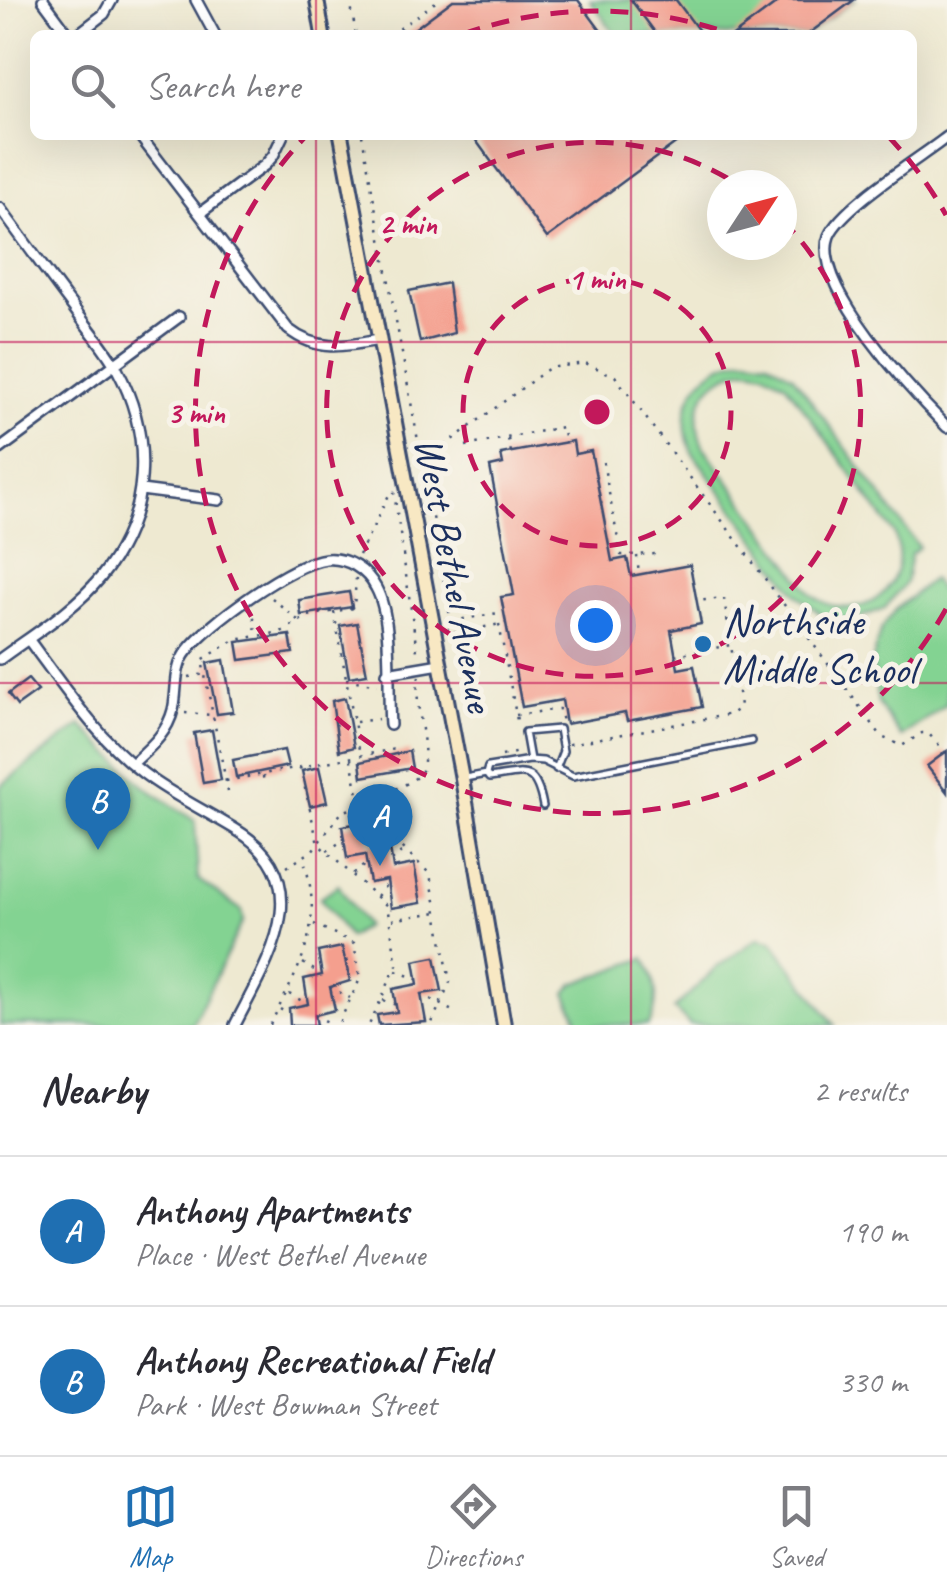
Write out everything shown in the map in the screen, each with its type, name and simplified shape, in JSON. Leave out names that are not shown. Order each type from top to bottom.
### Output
[{"type":"main road","points":[[317,0],[323,30]]},
{"type":"main road","name":"West Bethel Avenue","points":[[342,140],[462,778],[504,1025]]},
{"type":"street","points":[[44,0],[65,30]]},
{"type":"street","points":[[83,30],[104,14],[112,0]]},
{"type":"street","points":[[196,0],[212,30]]},
{"type":"street","points":[[947,138],[849,211],[833,230],[827,246],[829,271],[843,299],[906,382],[947,427]]},
{"type":"street","points":[[143,140],[279,318],[300,338],[340,348],[378,340]]},
{"type":"street","points":[[200,213],[265,165],[281,140]]},
{"type":"street","points":[[0,208],[115,365],[129,392],[139,425],[141,490],[122,545],[101,577],[72,606],[0,659]]},
{"type":"street","points":[[0,449],[179,317]]},
{"type":"street","points":[[141,490],[219,500]]},
{"type":"street","points":[[132,764],[160,738],[173,712],[178,674],[187,650],[265,588],[309,563],[332,559],[356,566],[370,578],[381,599],[389,721]]},
{"type":"street","points":[[28,639],[95,729],[132,764],[179,798],[247,836],[263,852],[283,905],[280,930],[235,1025]]},
{"type":"street","points":[[388,672],[440,664]]},
{"type":"lane","points":[[530,760],[525,732],[559,729],[563,750],[556,769]]},
{"type":"lane","points":[[486,774],[488,767],[530,760],[543,761],[573,776],[752,742]]},
{"type":"lane","points":[[486,774],[489,778],[525,773],[533,776],[539,783],[543,806]]},
{"type":"lane","points":[[462,778],[486,774]]},
{"type":"path","points":[[350,0],[355,30]]},
{"type":"path","points":[[398,30],[438,0]]},
{"type":"path","points":[[363,140],[419,446],[424,452],[437,451],[549,368],[586,363],[615,376],[882,737],[902,746],[928,733],[945,752]]},
{"type":"path","points":[[466,446],[562,428],[566,442]]},
{"type":"path","points":[[508,437],[511,452]]},
{"type":"path","points":[[603,462],[622,555],[659,554]]},
{"type":"path","points":[[426,476],[452,631],[506,623]]},
{"type":"path","points":[[228,792],[202,660],[234,640],[281,632],[308,616],[354,608],[356,566],[394,491],[420,667],[416,694],[424,758],[421,773],[407,784],[374,794],[358,794],[351,759]]},
{"type":"path","points":[[600,503],[611,502]]},
{"type":"path","points":[[637,556],[640,575]]},
{"type":"path","points":[[265,588],[275,602],[299,621]]},
{"type":"path","points":[[568,744],[732,714],[740,706],[724,598],[697,601]]},
{"type":"path","points":[[244,603],[254,618],[256,636]]},
{"type":"path","points":[[334,612],[360,756]]},
{"type":"path","points":[[451,621],[504,612]]},
{"type":"path","points":[[479,616],[481,628]]},
{"type":"path","points":[[499,624],[520,730]]},
{"type":"path","points":[[676,655],[732,645]]},
{"type":"path","points":[[178,674],[206,674]]},
{"type":"path","points":[[346,680],[388,684]]},
{"type":"path","points":[[516,715],[560,709],[564,726]]},
{"type":"path","points":[[173,712],[214,715]]},
{"type":"path","points":[[355,722],[389,721]]},
{"type":"path","points":[[502,756],[518,752],[523,746]]},
{"type":"path","points":[[224,781],[401,748]]},
{"type":"path","points":[[300,767],[318,844],[387,906],[391,920],[398,965],[369,1025]]},
{"type":"path","points":[[263,774],[264,784]]},
{"type":"path","points":[[292,788],[303,786]]},
{"type":"path","points":[[274,873],[303,858],[336,817],[352,807],[363,808],[430,874],[450,987],[432,1025]]},
{"type":"path","points":[[368,836],[381,826]]},
{"type":"path","points":[[326,852],[342,841]]},
{"type":"path","points":[[392,861],[404,849]]},
{"type":"path","points":[[279,1025],[271,1023],[302,962],[313,923],[311,886],[303,858]]},
{"type":"path","points":[[352,875],[366,864]]},
{"type":"path","points":[[376,897],[387,884]]},
{"type":"path","points":[[391,920],[438,912]]},
{"type":"path","points":[[313,923],[354,943],[360,980],[335,1025],[316,1015]]},
{"type":"path","points":[[346,962],[356,960]]},
{"type":"path","points":[[302,962],[322,975]]},
{"type":"path","points":[[395,970],[417,979]]},
{"type":"path","points":[[438,972],[448,970]]},
{"type":"path","points":[[330,987],[351,999]]},
{"type":"path","points":[[288,993],[308,1004]]},
{"type":"path","points":[[421,994],[456,1013]]},
{"type":"path","points":[[382,999],[396,1005]]},
{"type":"path","points":[[278,1008],[288,1014]]},
{"type":"green space","points":[[590,0],[854,0],[814,30],[612,30]]},
{"type":"green space","points":[[731,361],[768,361],[793,376],[919,547],[911,554],[906,582],[885,608],[854,620],[822,615],[796,594],[692,452],[686,419],[694,390],[716,368]],"holes":[[[734,372],[765,372],[786,384],[894,533],[896,571],[878,598],[863,605],[846,608],[811,594],[703,446],[698,419],[704,395],[712,385]]]},
{"type":"green space","points":[[932,579],[947,599],[947,704],[901,737],[878,703],[872,662],[881,629],[897,608]]},
{"type":"green space","points":[[81,725],[144,786],[195,821],[198,879],[241,910],[243,921],[192,1025],[0,1025],[0,786]]},
{"type":"green space","points":[[338,885],[366,926],[349,937],[320,898]]},
{"type":"green space","points":[[758,938],[772,941],[835,1025],[690,1025],[674,1009],[717,967]]},
{"type":"green space","points":[[645,958],[656,991],[649,1025],[580,1025],[566,993],[573,984]]},
{"type":"building","points":[[453,0],[578,0],[600,30],[413,30]]},
{"type":"building","points":[[631,0],[676,0],[698,30],[653,30]]},
{"type":"building","points":[[781,0],[854,0],[814,30],[741,30]]},
{"type":"building","points":[[476,140],[680,140],[547,238]]},
{"type":"building","points":[[448,283],[454,333],[420,342],[409,291]]},
{"type":"building","name":"Northside Middle School","points":[[573,441],[575,454],[591,451],[612,561],[627,558],[631,576],[690,565],[701,624],[671,630],[678,669],[694,666],[702,707],[627,721],[625,713],[566,724],[562,700],[522,707],[501,597],[514,595],[490,467],[503,464],[501,454]]},
{"type":"building","points":[[349,592],[352,607],[301,615],[299,600]]},
{"type":"building","points":[[357,623],[367,674],[349,677],[340,626]]},
{"type":"building","points":[[290,635],[293,653],[240,660],[237,642]]},
{"type":"building","points":[[224,660],[233,712],[217,714],[207,663]]},
{"type":"building","points":[[28,679],[38,691],[17,706],[8,694]]},
{"type":"building","points":[[345,698],[354,747],[339,751],[332,701]]},
{"type":"building","points":[[212,730],[221,780],[203,783],[194,733]]},
{"type":"building","points":[[284,750],[288,766],[236,777],[233,760]]},
{"type":"building","points":[[409,751],[412,768],[362,777],[360,762]]},
{"type":"building","points":[[947,751],[947,792],[927,766]]},
{"type":"building","points":[[319,767],[327,802],[310,806],[302,771]]},
{"type":"building","points":[[366,822],[369,845],[389,842],[393,868],[414,864],[421,903],[391,908],[387,880],[370,883],[365,855],[347,858],[342,826]]},
{"type":"building","points":[[342,947],[350,981],[330,987],[335,1010],[315,1015],[317,1025],[290,1025],[289,1008],[308,1004],[304,979],[322,975],[318,952]]},
{"type":"building","points":[[435,957],[442,991],[421,994],[426,1022],[379,1025],[377,1015],[397,1012],[393,989],[418,984],[414,961]]},
{"type":"place","name":"Northside Middle School","points":[[703,644]]},
{"type":"place","name":"Anthony Recreational Field","points":[[98,850]]},
{"type":"place","name":"Anthony Apartments","points":[[380,866]]}]
